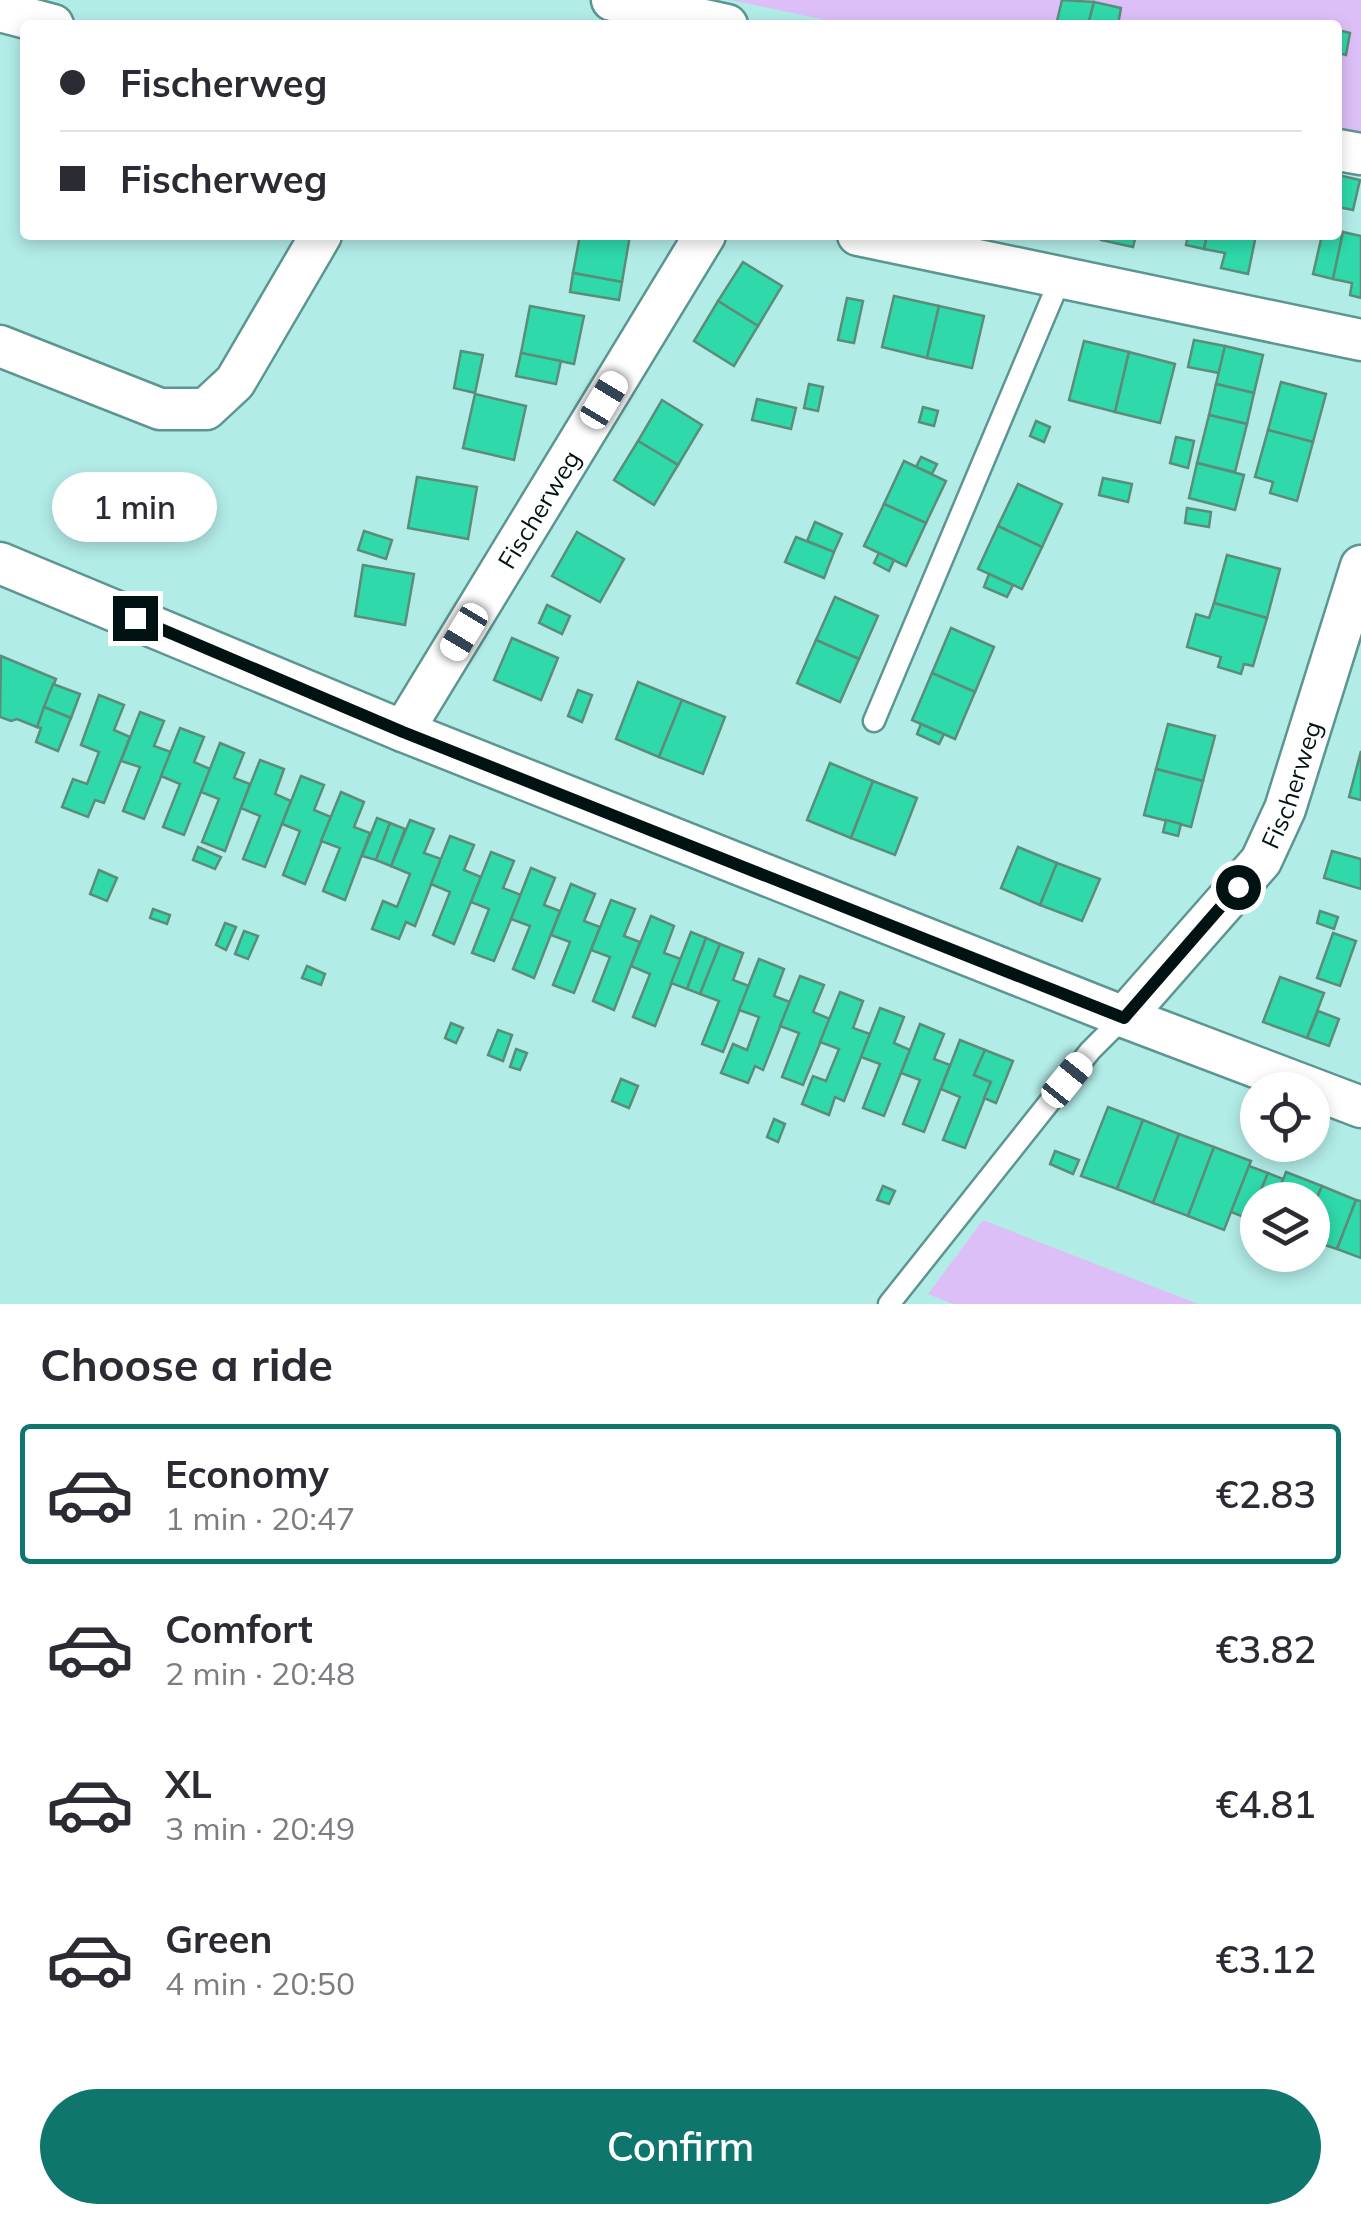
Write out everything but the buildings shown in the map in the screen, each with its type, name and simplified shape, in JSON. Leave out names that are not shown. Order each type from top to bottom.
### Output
[{"type":"street","points":[[612,0],[703,20]]},
{"type":"street","points":[[0,11],[34,20]]},
{"type":"street","points":[[0,346],[160,410],[206,410],[235,382],[318,240]]},
{"type":"street","name":"Fischerweg","points":[[403,732],[702,240]]},
{"type":"street","points":[[881,240],[1361,340]]},
{"type":"street","points":[[0,563],[403,732],[1124,1018],[1361,1107]]},
{"type":"street","name":"Fischerweg","points":[[1124,1018],[1261,861],[1284,809],[1361,566]]},
{"type":"lane","points":[[874,721],[1060,278]]},
{"type":"lane","points":[[889,1304],[1090,1051],[1124,1018]]},
{"type":"shaded area","points":[[731,0],[1361,0],[1361,134],[1342,130],[1342,20],[825,20]]},
{"type":"shaded area","points":[[983,1220],[1198,1304],[953,1304],[928,1294]]},
{"type":"route","points":[[135,618],[403,732],[1124,1018],[1238,887]]}]
